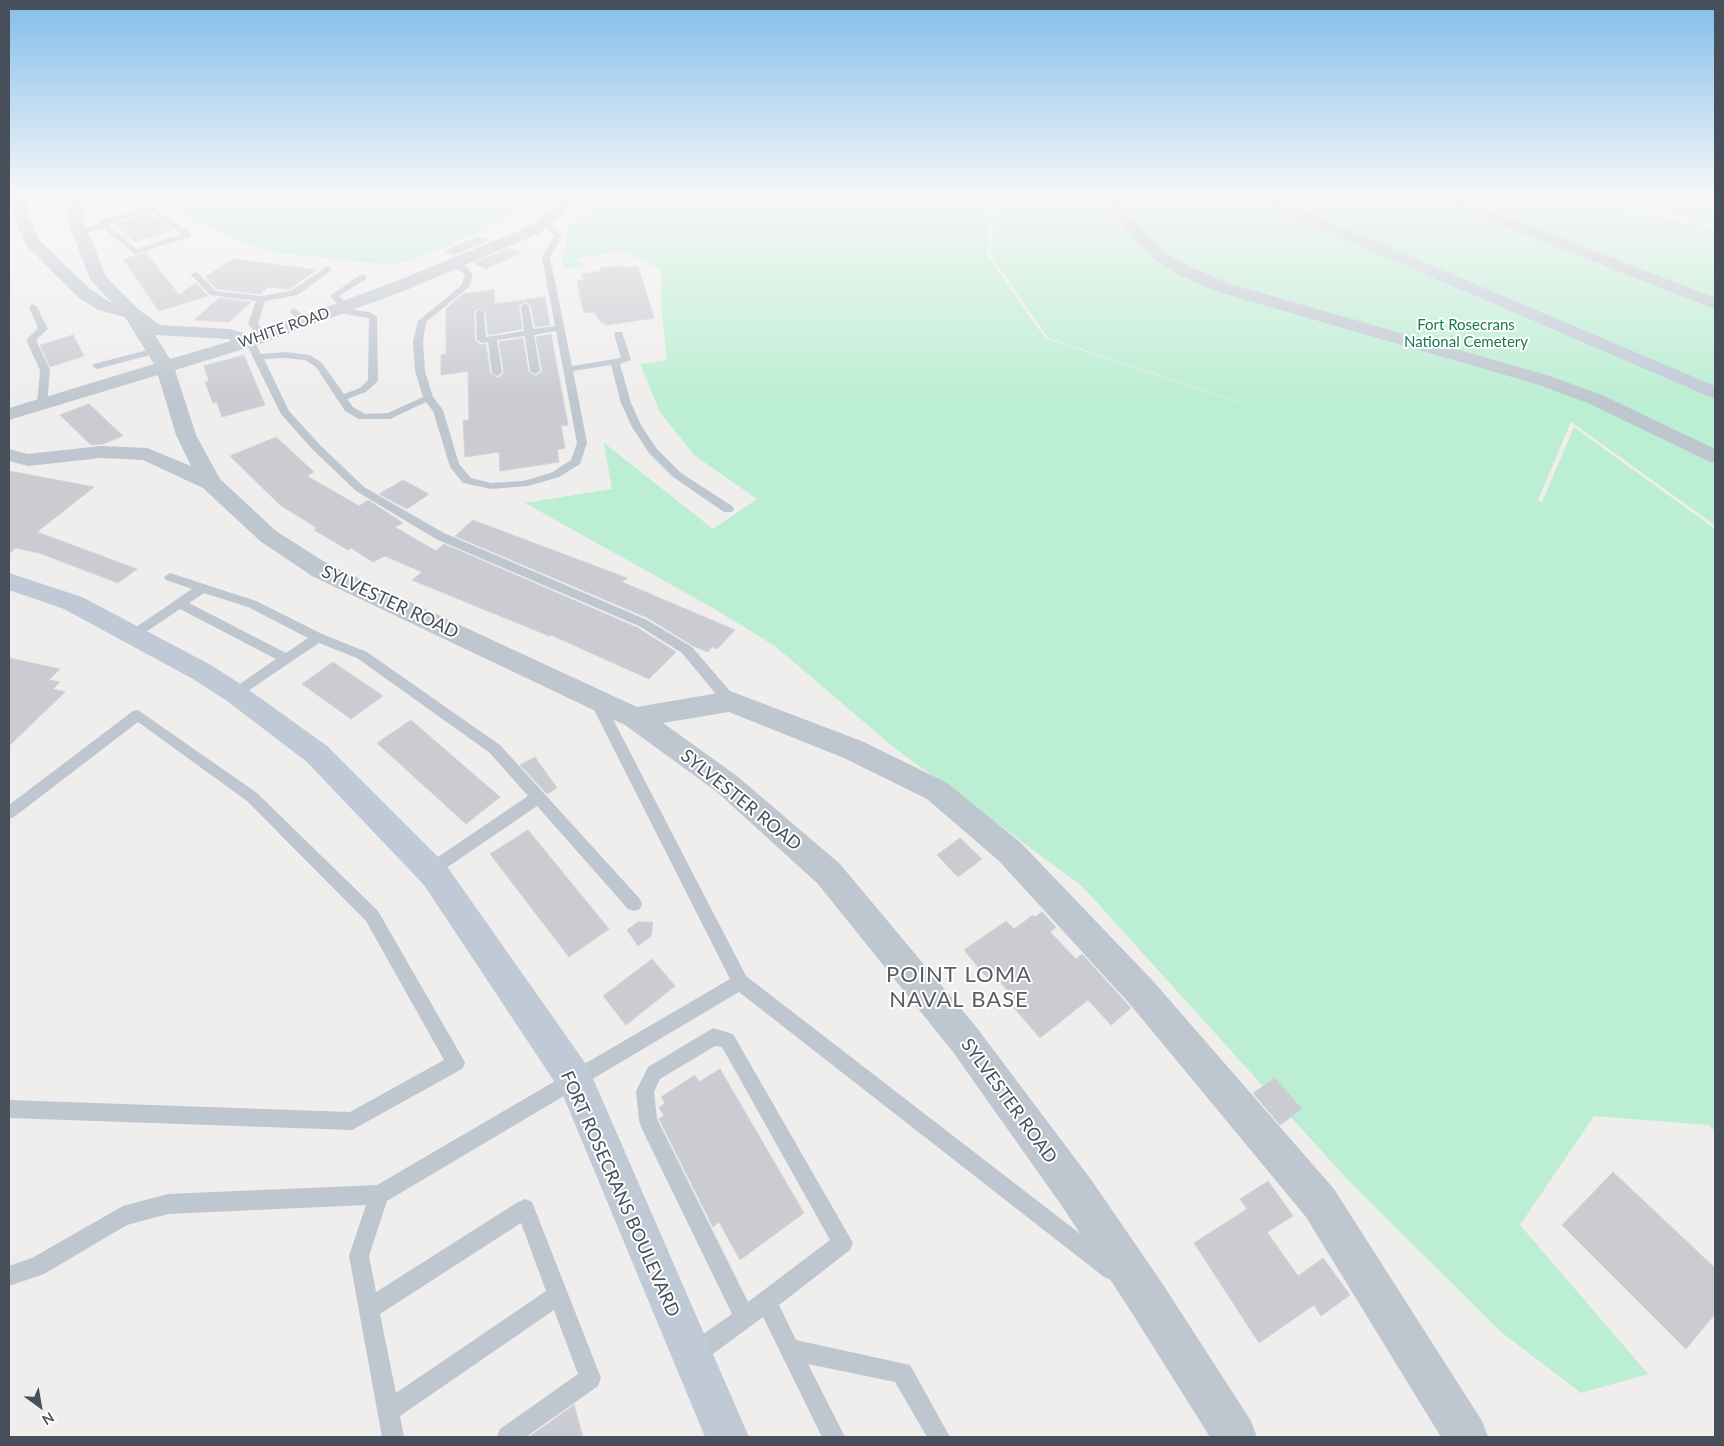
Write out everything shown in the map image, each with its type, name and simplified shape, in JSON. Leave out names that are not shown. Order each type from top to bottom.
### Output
[{"type":"street","points":[[56,265],[84,292],[104,306],[132,313]]},
{"type":"street","name":"SYLVESTER ROAD","points":[[93,265],[98,279],[132,313],[155,330],[230,334],[257,344]]},
{"type":"street","name":"WHITE ROAD","points":[[9,414],[42,404],[160,359],[257,344],[299,316],[341,308],[453,265]]},
{"type":"street","points":[[1174,265],[1221,288],[1543,380],[1595,399],[1715,458]]},
{"type":"street","points":[[1417,265],[1715,393]]},
{"type":"street","points":[[1617,265],[1715,304]]},
{"type":"street","name":"SYLVESTER ROAD","points":[[132,313],[143,328],[160,359],[178,404],[186,435],[211,483],[268,536],[320,570],[635,718],[727,784],[829,874],[965,1040],[1078,1195],[1147,1298],[1235,1437]]},
{"type":"street","points":[[9,455],[28,460],[101,452],[147,454],[211,483]]},
{"type":"street","name":"FORT ROSECRANS BOULEVARD","points":[[9,581],[72,602],[202,672],[236,694],[317,754],[430,870],[575,1080],[726,1437]]},
{"type":"street","points":[[635,718],[730,701],[854,750],[936,791],[1010,852],[1141,992],[1320,1203],[1466,1437]]},
{"type":"lane","points":[[455,265],[465,270],[469,276],[465,288],[422,321],[418,341],[420,361],[428,398],[438,410],[454,465],[466,481],[491,486],[524,484],[554,475],[576,462],[582,443],[548,265]]},
{"type":"lane","points":[[194,274],[213,293],[261,299],[294,293],[328,269]]},
{"type":"lane","points":[[341,398],[363,390],[373,381],[373,317],[341,308],[334,296],[362,277]]},
{"type":"lane","points":[[261,299],[253,324],[257,344],[285,412],[316,447],[360,489],[440,536],[643,622],[688,650],[730,701]]},
{"type":"lane","points":[[525,306],[535,371]]},
{"type":"lane","points":[[33,308],[43,329],[31,340],[45,370],[42,404]]},
{"type":"lane","points":[[480,312],[482,340],[561,328]]},
{"type":"lane","points":[[568,369],[626,360],[619,334]]},
{"type":"lane","points":[[492,338],[496,373]]},
{"type":"lane","points":[[257,344],[286,355],[307,357],[319,365],[349,409],[363,417],[390,416],[428,398]]},
{"type":"lane","points":[[97,366],[160,359]]},
{"type":"lane","points":[[615,362],[626,403],[637,427],[653,451],[677,475],[728,509]]},
{"type":"lane","points":[[170,577],[252,604],[318,637],[362,655],[495,749],[634,904]]},
{"type":"lane","points":[[133,635],[202,588]]},
{"type":"lane","points":[[179,603],[287,659]]},
{"type":"lane","points":[[236,694],[318,637]]},
{"type":"lane","points":[[595,698],[740,982],[1147,1298]]},
{"type":"lane","points":[[9,812],[138,715],[252,796],[372,916],[456,1063],[352,1121],[9,1110]]},
{"type":"lane","points":[[430,870],[538,797]]},
{"type":"lane","points":[[9,1276],[37,1267],[123,1216],[168,1204],[379,1195],[740,982]]},
{"type":"lane","points":[[691,1357],[745,1318],[843,1243],[727,1040],[713,1037],[654,1073],[645,1091],[648,1120],[745,1318]]},
{"type":"lane","points":[[379,1195],[359,1256],[393,1437]]},
{"type":"lane","points":[[369,1309],[525,1210],[590,1378],[508,1437]]},
{"type":"lane","points":[[388,1411],[558,1295]]},
{"type":"lane","points":[[766,1302],[834,1437]]},
{"type":"lane","points":[[790,1349],[902,1373],[939,1437]]},
{"type":"green space","points":[[563,265],[584,267],[563,269]]},
{"type":"green space","name":"Fort Rosecrans National Cemetery","points":[[652,265],[994,265],[1045,338],[1408,458],[1048,338],[998,265],[1715,265],[1715,525],[1571,422],[1538,500],[1542,502],[1574,427],[1715,529],[1715,1131],[1709,1125],[1594,1116],[1520,1225],[1648,1374],[1581,1393],[1501,1332],[1347,1179],[1082,886],[892,746],[775,646],[713,608],[525,503],[612,489],[604,443],[713,529],[757,499],[694,455],[660,412],[640,364],[667,360],[661,305],[662,270]]},
{"type":"building","points":[[127,265],[156,265],[179,295],[196,283],[208,296],[159,311]]},
{"type":"building","points":[[223,265],[282,265],[316,270],[289,289],[268,287],[260,294],[217,289],[205,277]]},
{"type":"building","points":[[478,265],[493,265],[486,269]]},
{"type":"building","points":[[621,266],[621,268],[638,266],[654,318],[607,325],[600,321],[594,312],[584,313],[577,281],[584,280],[582,274],[601,271],[600,268]]},
{"type":"building","points":[[494,290],[495,304],[545,297],[550,325],[535,327],[531,306],[525,301],[519,306],[522,329],[488,335],[486,312],[479,308],[474,312],[475,340],[481,345],[486,344],[490,373],[498,378],[504,373],[499,342],[523,338],[528,371],[536,376],[542,371],[536,337],[551,334],[568,425],[561,426],[565,448],[557,450],[559,462],[500,471],[499,452],[465,457],[463,421],[469,420],[468,371],[441,375],[441,355],[446,354],[446,309],[463,294]]},
{"type":"building","points":[[219,298],[251,302],[229,322],[194,320]]},
{"type":"building","points":[[73,335],[84,356],[50,367],[40,345]]},
{"type":"building","points":[[244,355],[265,405],[222,417],[217,402],[213,403],[205,382],[209,381],[204,366]]},
{"type":"building","points":[[89,404],[123,436],[103,444],[91,445],[60,415]]},
{"type":"building","points":[[276,437],[314,472],[307,476],[359,506],[368,500],[403,523],[395,527],[436,551],[444,544],[638,628],[676,652],[649,679],[551,635],[549,636],[412,580],[422,572],[385,556],[373,562],[351,548],[348,550],[314,530],[317,528],[280,505],[230,456]]},
{"type":"building","points":[[9,471],[94,487],[37,532],[137,569],[118,583],[39,553],[16,548],[9,554]]},
{"type":"building","points":[[403,480],[429,494],[407,509],[379,494]]},
{"type":"building","points":[[473,520],[627,578],[622,582],[735,630],[717,649],[712,647],[708,652],[693,646],[648,618],[455,536]]},
{"type":"building","points":[[9,658],[60,669],[49,680],[60,682],[53,689],[65,692],[9,746]]},
{"type":"building","points":[[333,662],[383,696],[351,719],[302,684]]},
{"type":"building","points":[[411,720],[500,797],[466,824],[377,743]]},
{"type":"building","points":[[535,757],[557,788],[547,794],[520,765]]},
{"type":"building","points":[[528,830],[609,929],[569,957],[490,854]]},
{"type":"building","points":[[960,838],[982,859],[958,877],[937,855]]},
{"type":"building","points":[[1042,912],[1056,927],[1050,932],[1076,959],[1082,954],[1131,1008],[1111,1025],[1088,1000],[1040,1038],[1014,1008],[1019,1004],[994,975],[988,979],[964,950],[1006,921],[1014,929],[1033,915],[1035,917]]},
{"type":"building","points":[[638,922],[653,922],[651,936],[638,946],[627,930]]},
{"type":"building","points":[[652,959],[675,986],[626,1025],[603,996]]},
{"type":"building","points":[[720,1069],[804,1213],[740,1260],[719,1222],[713,1227],[659,1119],[664,1115],[659,1108],[665,1103],[661,1097],[695,1075],[699,1082]]},
{"type":"building","points":[[1275,1078],[1302,1109],[1280,1125],[1253,1093]]},
{"type":"building","points":[[1613,1172],[1715,1268],[1715,1314],[1686,1349],[1562,1225]]},
{"type":"building","points":[[1268,1181],[1293,1216],[1267,1232],[1298,1276],[1323,1258],[1350,1295],[1321,1316],[1314,1305],[1259,1343],[1194,1243],[1247,1209],[1240,1199]]},
{"type":"building","points":[[574,1405],[583,1437],[529,1437]]},
{"type":"district","name":"POINT LOMA NAVAL BASE","points":[[959,988]]}]
